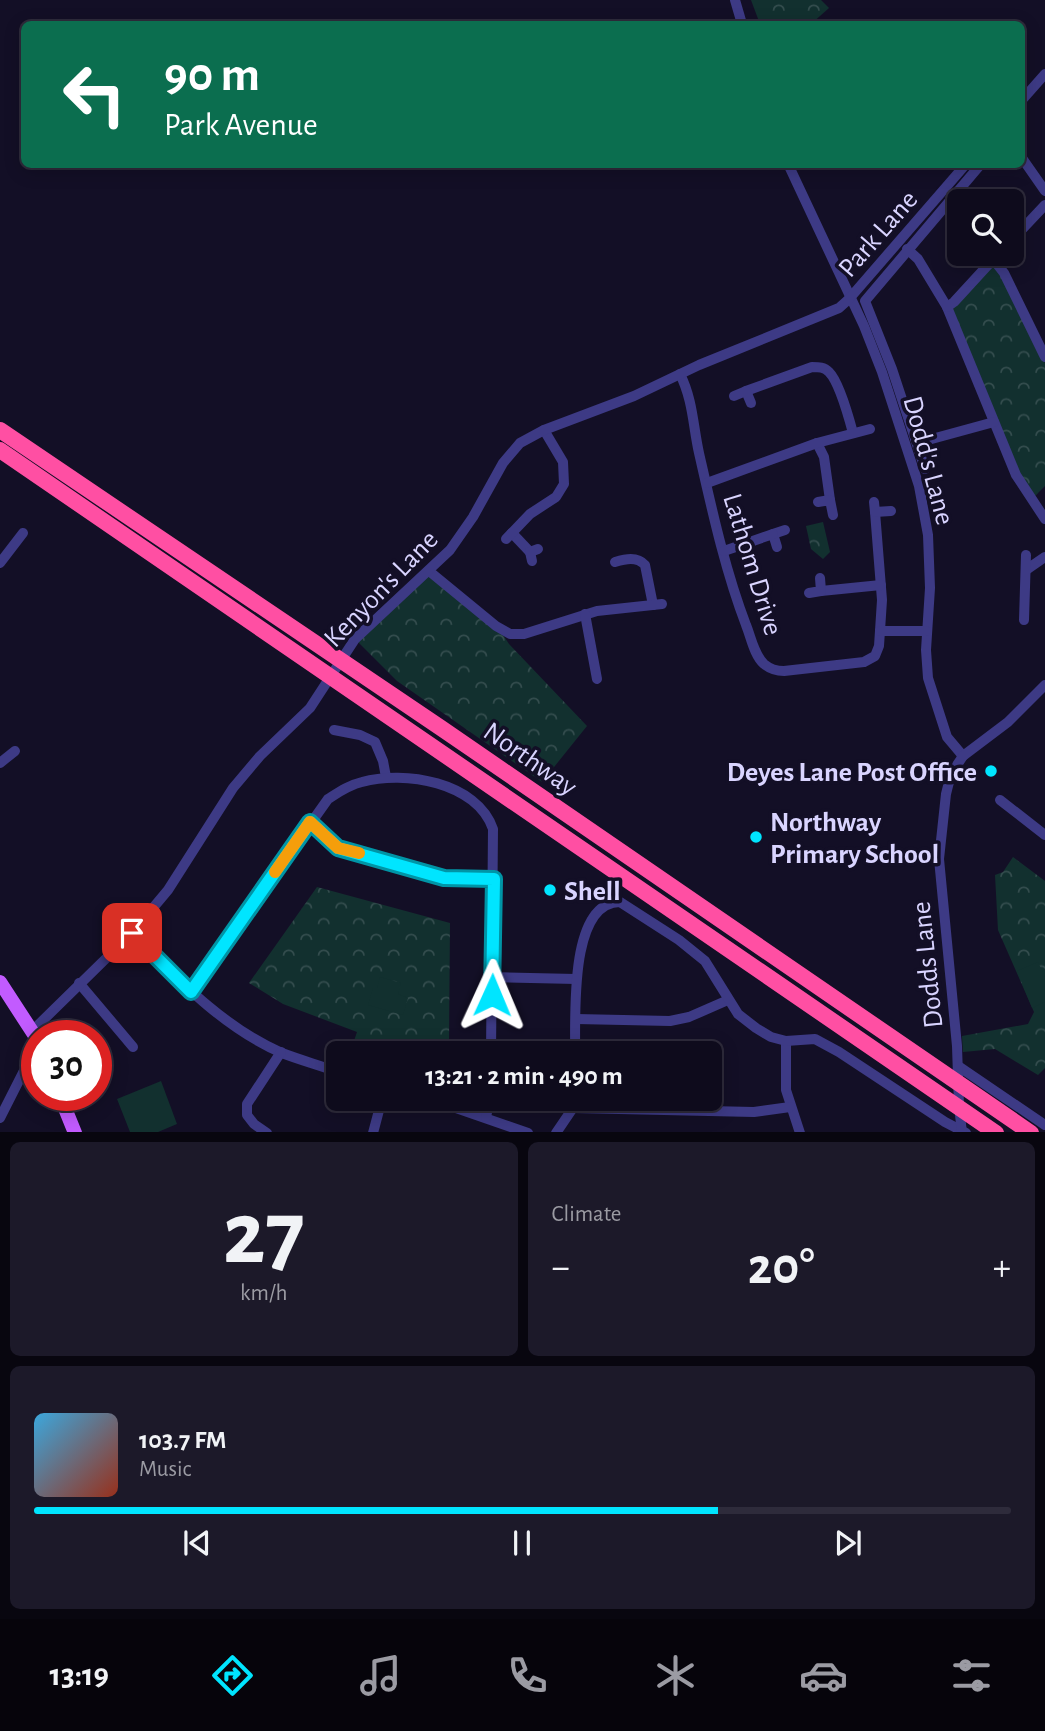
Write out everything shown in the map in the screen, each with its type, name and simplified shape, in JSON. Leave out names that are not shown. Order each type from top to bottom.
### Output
[{"type":"highway","name":"Northway","points":[[0,430],[1031,1132]]},
{"type":"highway","name":"Northway","points":[[0,450],[996,1132]]},
{"type":"highway","points":[[959,1084],[969,1101],[1014,1132]]},
{"type":"main road","points":[[0,982],[26,1020]]},
{"type":"main road","points":[[66,1111],[75,1132]]},
{"type":"street","points":[[735,0],[741,21]]},
{"type":"street","points":[[1025,97],[1045,74]]},
{"type":"street","points":[[1025,162],[1045,191]]},
{"type":"street","name":"Dodd's Lane","points":[[790,168],[849,299],[887,371],[925,469]]},
{"type":"street","name":"Park Lane","points":[[849,299],[963,168]]},
{"type":"street","name":"Park Lane","points":[[865,301],[978,168]]},
{"type":"street","points":[[1024,227],[1045,205]]},
{"type":"street","points":[[907,249],[918,260],[947,307],[1016,475],[1045,519]]},
{"type":"street","points":[[947,307],[987,266]]},
{"type":"street","points":[[1001,266],[1045,357]]},
{"type":"street","name":"Kenyon's Lane","points":[[47,1020],[79,983],[132,933],[168,890],[233,788],[260,757],[304,715],[355,639],[429,572],[463,532],[511,453],[529,437],[544,430],[634,396],[777,331],[829,313],[849,299]]},
{"type":"street","name":"Dodd's Lane","points":[[865,301],[925,510],[930,576],[926,631],[930,689],[947,737],[963,757]]},
{"type":"street","points":[[734,396],[813,367],[823,367],[831,373],[853,433]]},
{"type":"street","name":"Lathom Drive","points":[[680,374],[692,408],[698,450],[724,551],[742,613],[764,664],[784,671],[864,662],[871,660],[878,652],[880,631]]},
{"type":"street","points":[[746,391],[751,403]]},
{"type":"street","points":[[917,443],[994,422]]},
{"type":"street","points":[[707,483],[817,443],[870,429]]},
{"type":"street","points":[[533,554],[509,536],[530,514],[556,498],[564,484],[563,462],[544,430]]},
{"type":"street","points":[[817,443],[824,457],[832,515]]},
{"type":"street","points":[[818,502],[830,500]]},
{"type":"street","points":[[891,511],[874,507],[881,585],[880,631],[926,631]]},
{"type":"street","points":[[724,551],[785,530]]},
{"type":"street","points":[[0,563],[23,533]]},
{"type":"street","points":[[773,534],[777,547]]},
{"type":"street","points":[[1025,614],[1026,555]]},
{"type":"street","points":[[1026,570],[1045,557]]},
{"type":"street","points":[[429,572],[496,626],[510,634],[524,634],[603,610],[658,605],[645,565],[636,559],[619,558]]},
{"type":"street","points":[[820,578],[821,591]]},
{"type":"street","points":[[809,593],[881,585]]},
{"type":"street","points":[[582,674],[597,675],[585,614]]},
{"type":"street","points":[[963,757],[1008,722],[1045,685]]},
{"type":"street","points":[[334,730],[360,735],[375,742],[386,777]]},
{"type":"street","points":[[0,763],[15,751]]},
{"type":"street","name":"Dodds Lane","points":[[963,757],[949,781],[939,845],[963,1132]]},
{"type":"street","points":[[191,992],[328,799],[353,784],[386,777],[420,781],[453,790],[483,810],[493,829],[491,1041]]},
{"type":"street","points":[[1002,807],[1045,835]]},
{"type":"street","points":[[310,822],[338,848],[444,878],[494,879]]},
{"type":"street","points":[[575,1041],[579,950],[601,908],[609,902],[620,902],[679,940],[705,961],[738,1014],[756,1028],[771,1037],[786,1041],[815,1039],[963,1132]]},
{"type":"street","points":[[132,933],[191,992],[237,1029],[281,1052],[326,1068]]},
{"type":"street","points":[[492,977],[576,979]]},
{"type":"street","points":[[79,983],[121,1040],[133,1047]]},
{"type":"street","points":[[576,1019],[670,1021],[690,1017],[728,1000]]},
{"type":"street","points":[[786,1041],[786,1090],[800,1132]]},
{"type":"street","points":[[267,1132],[254,1124],[247,1115],[247,1104],[281,1052]]},
{"type":"street","points":[[958,1066],[1045,1125]]},
{"type":"street","points":[[0,1118],[21,1077]]},
{"type":"street","points":[[722,1110],[754,1112],[790,1107]]},
{"type":"street","points":[[373,1132],[379,1111]]},
{"type":"street","points":[[467,1111],[528,1132]]},
{"type":"street","points":[[486,1117],[487,1111]]},
{"type":"street","points":[[556,1132],[569,1111]]},
{"type":"green space","points":[[751,0],[821,0],[829,8],[814,21],[759,21]]},
{"type":"green space","points":[[989,266],[995,266],[1012,293],[1045,363],[1045,486],[1033,498],[1017,474],[949,309]]},
{"type":"green space","points":[[823,522],[830,552],[823,559],[811,549],[806,526]]},
{"type":"green space","points":[[429,574],[501,632],[509,644],[587,726],[542,782],[397,681],[357,641]]},
{"type":"green space","points":[[1013,857],[1045,881],[1045,1068],[1038,1075],[995,1049],[963,1052],[962,1036],[1028,1024],[1034,1012],[998,930],[995,875],[1003,872]]},
{"type":"green space","points":[[317,887],[450,923],[449,1041],[354,1041],[357,1032],[283,1004],[249,983]]},
{"type":"green space","points":[[1038,962],[1045,977],[1045,1002],[1032,1008],[1017,971]]},
{"type":"green space","points":[[380,977],[401,983],[398,994],[408,998],[403,1015],[368,1005],[373,988],[377,988]]},
{"type":"green space","points":[[161,1081],[177,1124],[158,1132],[130,1132],[117,1099]]},
{"type":"slow traffic","points":[[275,872],[310,822],[338,848],[359,853]]},
{"type":"place","name":"Deyes Lane Post Office","points":[[991,771]]},
{"type":"place","name":"Northway Primary School","points":[[756,837]]},
{"type":"place","name":"Shell","points":[[550,890]]},
{"type":"route","points":[[132,933],[191,992],[310,822],[338,848],[444,878],[494,879],[492,995]]}]
